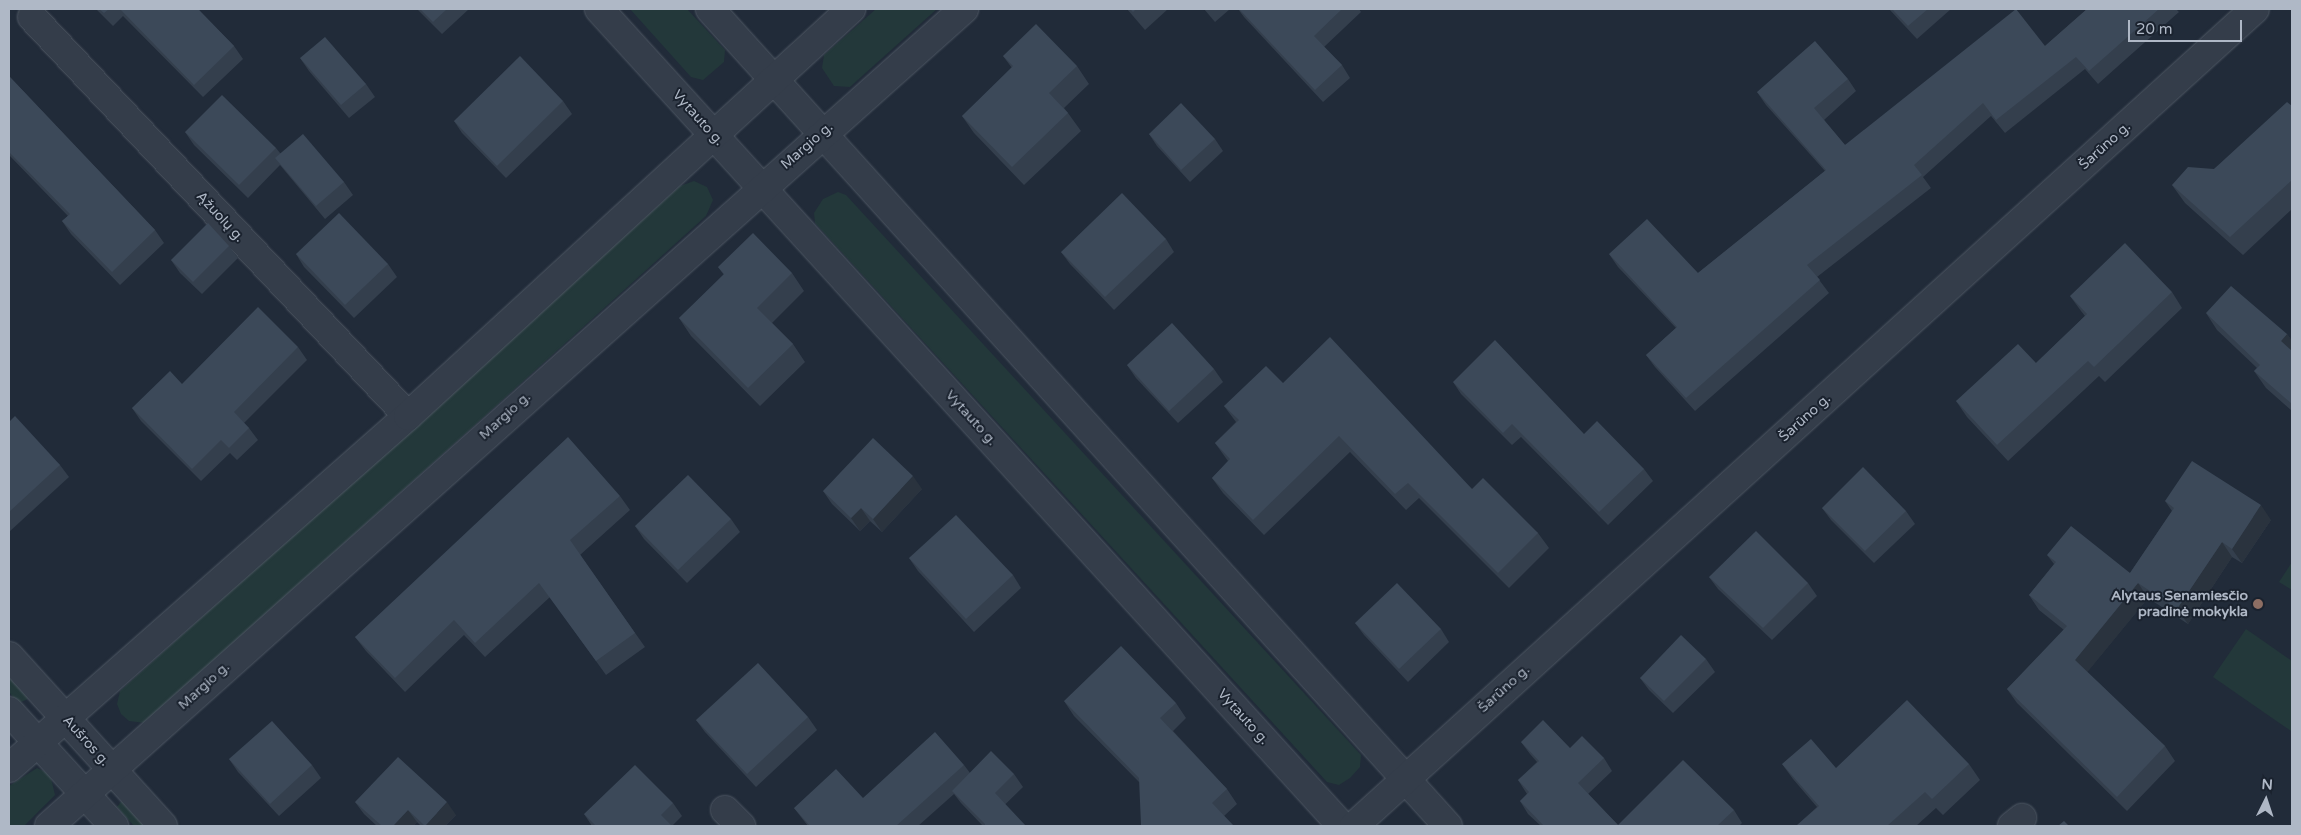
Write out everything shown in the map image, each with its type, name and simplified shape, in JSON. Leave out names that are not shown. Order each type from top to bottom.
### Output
[{"type":"street","name":"Vytauto g.","points":[[599,9],[1342,826]]},
{"type":"street","points":[[710,9],[1448,826]]},
{"type":"street","points":[[9,768],[408,416],[776,82],[852,9]]},
{"type":"street","name":"Margio g.","points":[[49,826],[822,132],[964,9]]},
{"type":"street","name":"Šarūno g.","points":[[1354,826],[2255,9]]},
{"type":"street","name":"Ąžuolų g.","points":[[32,17],[408,416]]},
{"type":"street","name":"Aušros g.","points":[[9,656],[163,826]]},
{"type":"street","points":[[9,711],[114,826]]},
{"type":"green space","points":[[630,9],[687,9],[725,50],[724,62],[703,80],[691,77]]},
{"type":"green space","points":[[876,9],[937,9],[850,87],[834,86],[822,68],[824,55]]},
{"type":"green space","points":[[694,181],[707,187],[713,200],[706,216],[145,723],[129,721],[121,714],[117,704],[120,691],[680,186]]},
{"type":"green space","points":[[838,192],[846,195],[1361,755],[1360,767],[1350,778],[1339,785],[1327,782],[815,223],[814,213],[823,199]]},
{"type":"green space","points":[[2292,562],[2292,590],[2279,582]]},
{"type":"green space","points":[[2246,629],[2292,661],[2291,731],[2213,677]]},
{"type":"green space","points":[[9,671],[29,697],[26,700],[18,703],[9,692]]},
{"type":"green space","points":[[37,768],[50,774],[55,795],[24,826],[9,826],[9,786]]},
{"type":"green space","points":[[124,798],[152,826],[134,826],[117,807]]},
{"type":"building","points":[[99,9],[109,9],[104,13]]},
{"type":"building","points":[[120,9],[198,9],[234,46],[194,85]]},
{"type":"building","points":[[420,9],[447,9],[433,22]]},
{"type":"building","points":[[1239,9],[1342,9],[1314,36],[1342,65],[1315,90]]},
{"type":"building","points":[[1892,9],[1928,9],[1908,26]]},
{"type":"building","points":[[2016,9],[2045,46],[2087,9],[2159,9],[2089,71],[2076,57],[1996,120],[1983,103],[1914,165],[1922,175],[1807,265],[1820,280],[1686,398],[1646,355],[1677,327],[1609,254],[1647,219],[1698,273],[1826,170],[1757,92],[1815,41],[1848,79],[1814,108],[1845,145]]},
{"type":"building","points":[[1036,24],[1077,66],[1049,93],[1068,113],[1012,167],[962,116],[1013,66],[1003,56]]},
{"type":"building","points":[[325,37],[366,84],[341,105],[300,58]]},
{"type":"building","points":[[520,56],[563,101],[497,166],[454,121]]},
{"type":"building","points":[[9,76],[155,230],[112,272],[62,221],[70,214],[9,152]]},
{"type":"building","points":[[222,95],[276,148],[239,185],[185,132]]},
{"type":"building","points":[[2287,102],[2292,106],[2292,180],[2230,237],[2172,185],[2188,167],[2214,169]]},
{"type":"building","points":[[1181,103],[1215,139],[1181,170],[1149,134]]},
{"type":"building","points":[[303,134],[344,182],[316,206],[275,158]]},
{"type":"building","points":[[1122,193],[1166,239],[1105,297],[1061,252]]},
{"type":"building","points":[[339,213],[388,264],[345,305],[296,254]]},
{"type":"building","points":[[208,223],[229,246],[193,282],[171,260]]},
{"type":"building","points":[[753,233],[792,273],[757,308],[793,344],[748,388],[679,318],[724,274],[718,267]]},
{"type":"building","points":[[2125,243],[2172,292],[2094,367],[2088,361],[1997,445],[1956,401],[2018,344],[2036,363],[2087,314],[2070,296]]},
{"type":"building","points":[[2231,286],[2287,334],[2281,341],[2292,351],[2292,404],[2254,371],[2260,365],[2206,313]]},
{"type":"building","points":[[258,307],[298,347],[234,412],[249,428],[229,448],[221,440],[192,469],[132,408],[170,371],[182,384]]},
{"type":"building","points":[[1172,323],[1214,369],[1169,411],[1127,365]]},
{"type":"building","points":[[1330,337],[1472,489],[1483,478],[1538,533],[1498,573],[1408,483],[1395,494],[1339,436],[1253,520],[1212,478],[1230,459],[1215,443],[1239,420],[1224,406],[1266,366],[1283,383]]},
{"type":"building","points":[[1495,340],[1584,434],[1597,421],[1644,469],[1599,512],[1512,424],[1503,433],[1453,382]]},
{"type":"building","points":[[15,416],[60,465],[9,512],[9,422]]},
{"type":"building","points":[[568,437],[620,496],[570,540],[635,633],[596,661],[539,583],[475,643],[454,620],[395,678],[355,637]]},
{"type":"building","points":[[873,438],[913,476],[873,519],[861,508],[851,518],[823,491]]},
{"type":"building","points":[[2192,461],[2261,505],[2232,549],[2222,542],[2177,609],[2138,583],[2075,660],[2165,746],[2117,797],[2007,689],[2067,626],[2029,595],[2056,562],[2047,555],[2071,526],[2130,573],[2174,508],[2165,501]]},
{"type":"building","points":[[1863,467],[1906,511],[1865,551],[1822,508]]},
{"type":"building","points":[[688,475],[731,519],[678,570],[635,526]]},
{"type":"building","points":[[956,515],[1013,575],[966,619],[909,558]]},
{"type":"building","points":[[1756,531],[1808,583],[1763,628],[1709,577]]},
{"type":"building","points":[[1397,583],[1441,629],[1399,669],[1355,623]]},
{"type":"building","points":[[1681,635],[1706,659],[1664,701],[1640,678]]},
{"type":"building","points":[[1121,646],[1176,703],[1160,718],[1227,789],[1212,803],[1234,826],[1141,825],[1139,778],[1064,701]]},
{"type":"building","points":[[758,663],[808,717],[747,774],[696,720]]},
{"type":"building","points":[[1907,700],[1969,764],[1932,799],[1925,792],[1887,826],[1796,826],[1819,806],[1782,764],[1811,739],[1836,768]]},
{"type":"building","points":[[1543,720],[1570,748],[1582,736],[1604,758],[1578,783],[1618,825],[1683,760],[1734,810],[1717,826],[1544,826],[1520,801],[1529,792],[1518,780],[1539,761],[1521,742]]},
{"type":"building","points":[[272,721],[312,765],[270,804],[229,759]]},
{"type":"building","points":[[935,732],[964,765],[896,826],[810,826],[794,808],[836,769],[863,798]]},
{"type":"building","points":[[991,751],[1014,774],[995,793],[1026,826],[983,826],[985,824],[952,791]]},
{"type":"building","points":[[398,757],[447,802],[425,826],[408,810],[393,826],[382,826],[355,802]]},
{"type":"building","points":[[635,765],[673,803],[661,815],[672,826],[596,826],[584,814]]},
{"type":"building","points":[[2064,821],[2069,826],[2058,826]]},
{"type":"place","name":"Alytaus Senamiesčio pradinė mokykla","points":[[2258,604]]}]
